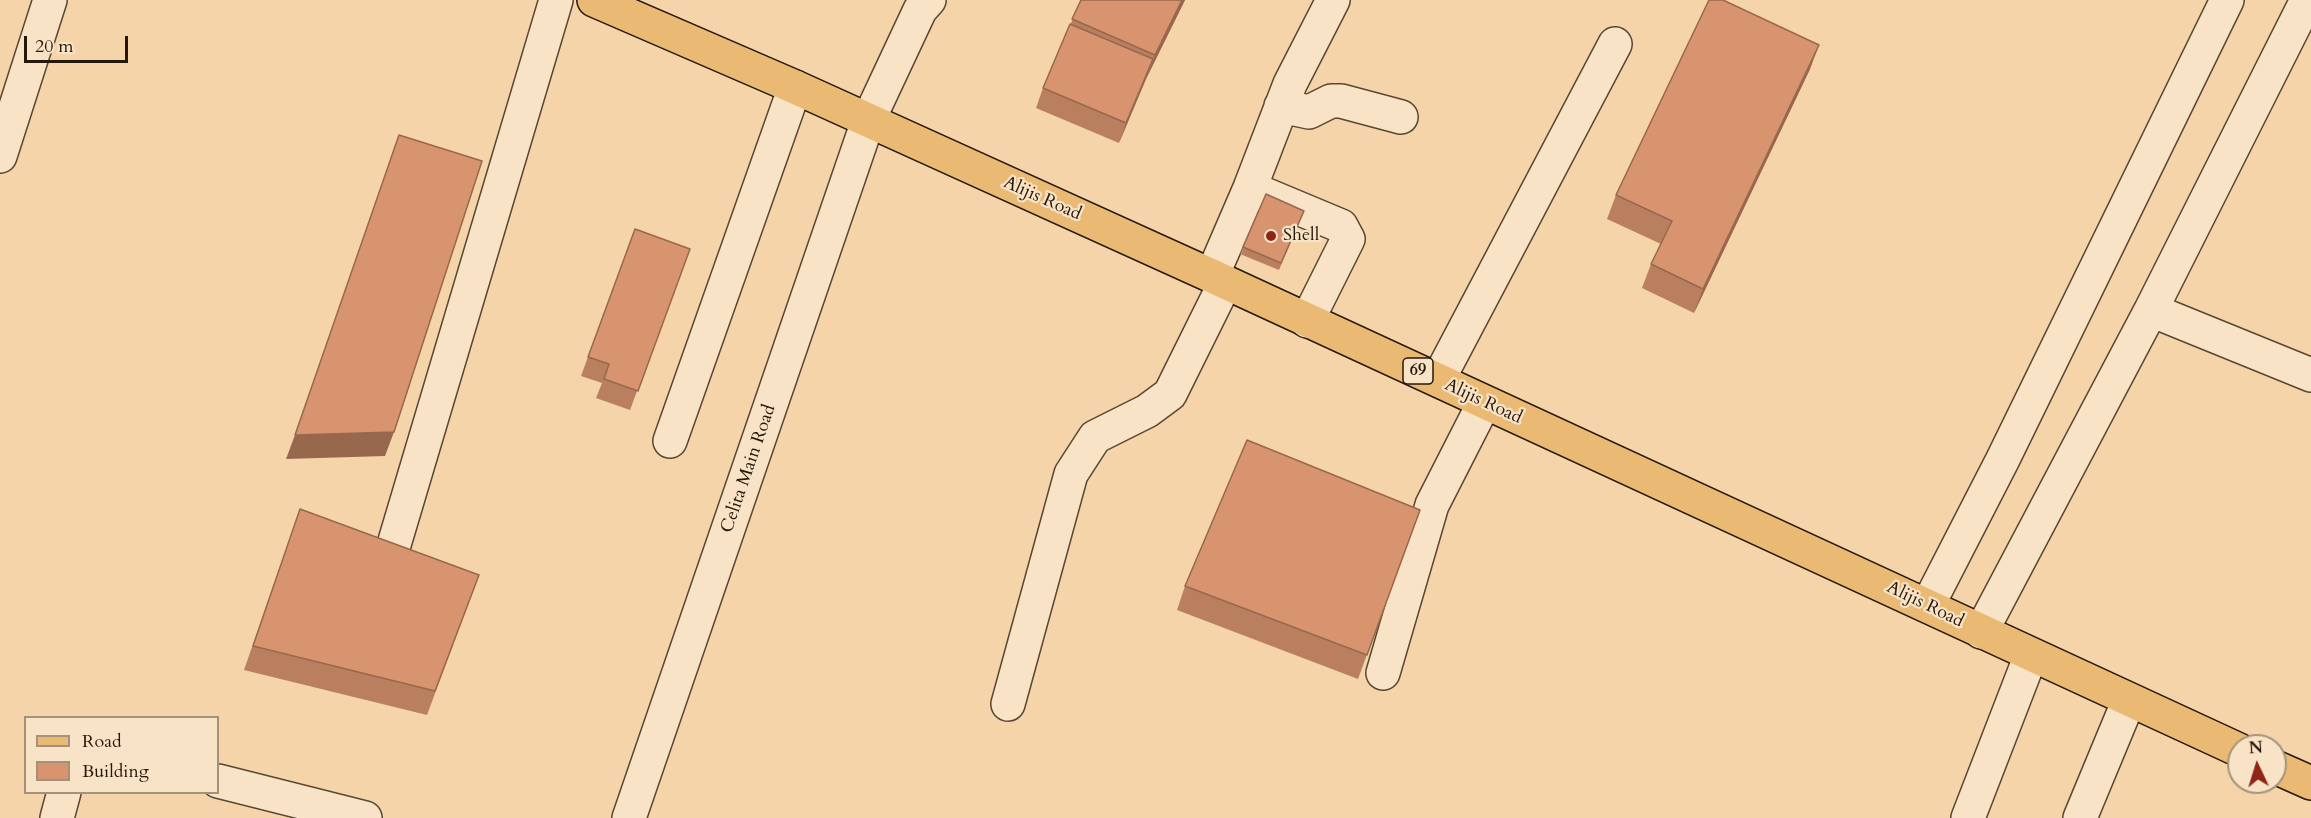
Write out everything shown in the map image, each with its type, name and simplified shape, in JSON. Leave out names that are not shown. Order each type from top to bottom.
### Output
[{"type":"main road","name":"Alijis Road","points":[[594,0],[795,87],[1218,279],[2227,745]]},
{"type":"main road","points":[[2287,772],[2311,783]]},
{"type":"street","points":[[0,156],[50,0]]},
{"type":"street","points":[[390,558],[556,0]]},
{"type":"street","name":"Celita Main Road","points":[[629,818],[868,121],[920,10],[929,0]]},
{"type":"street","points":[[1008,704],[1071,474],[1095,437],[1147,411],[1170,394],[1218,279],[1281,106],[1303,54],[1333,0]]},
{"type":"street","points":[[1928,605],[2003,459],[2227,0]]},
{"type":"street","points":[[1981,632],[2151,310],[2307,0]]},
{"type":"street","points":[[1438,380],[1615,44]]},
{"type":"street","points":[[670,441],[795,87]]},
{"type":"street","points":[[1281,106],[1309,112],[1322,104],[1341,101],[1401,117]]},
{"type":"street","points":[[1250,188],[1341,226],[1348,239],[1307,321]]},
{"type":"street","points":[[2151,310],[2311,375]]},
{"type":"street","points":[[1383,673],[1432,505],[1484,402]]},
{"type":"street","points":[[1968,818],[2031,655]]},
{"type":"street","points":[[2080,818],[2129,700]]},
{"type":"street","points":[[219,782],[323,813],[365,818]]},
{"type":"street","points":[[57,818],[63,794]]},
{"type":"building","points":[[1081,0],[1182,0],[1155,55],[1072,19]]},
{"type":"building","points":[[1709,0],[1723,0],[1819,45],[1703,289],[1651,264],[1672,221],[1616,195]]},
{"type":"building","points":[[1070,24],[1153,59],[1126,123],[1043,88]]},
{"type":"building","points":[[399,135],[482,161],[394,432],[295,435]]},
{"type":"building","name":"Shell","points":[[1266,194],[1304,211],[1281,263],[1243,247]]},
{"type":"building","points":[[635,229],[690,249],[638,391],[604,379],[609,364],[588,357]]},
{"type":"building","points":[[1247,440],[1420,510],[1367,655],[1185,586]]},
{"type":"building","points":[[300,509],[479,575],[435,691],[253,646]]},
{"type":"place","name":"Shell","points":[[1271,236]]}]
